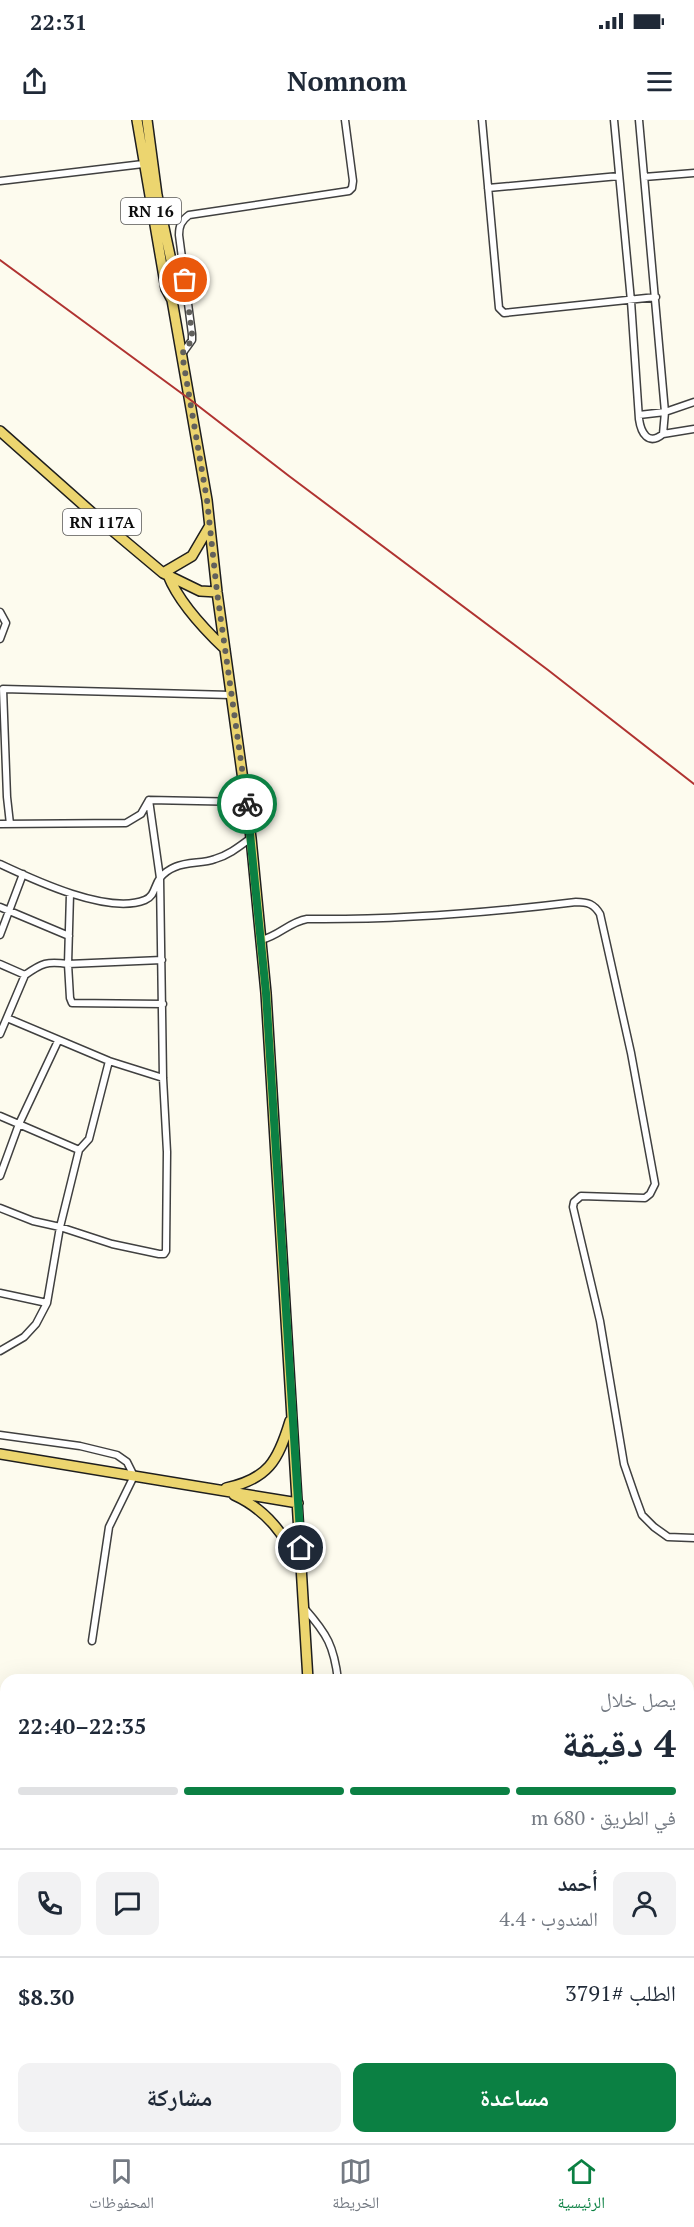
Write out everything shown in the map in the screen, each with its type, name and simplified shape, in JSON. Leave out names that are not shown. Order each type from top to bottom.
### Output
[{"type":"main road","name":"RN 16","points":[[137,120],[166,289],[172,300],[182,354],[210,524],[217,592],[251,838],[261,940],[308,1674]]},
{"type":"main road","name":"RN 16","points":[[147,120],[158,195],[177,288],[172,300]]},
{"type":"main road","name":"RN 117A","points":[[0,431],[165,574],[200,591],[217,592]]},
{"type":"main road","points":[[210,524],[192,556],[165,574],[176,594],[225,650]]},
{"type":"main road","points":[[220,1489],[249,1482],[270,1467],[284,1442],[292,1413]]},
{"type":"main road","points":[[0,1454],[298,1503]]},
{"type":"main road","points":[[220,1489],[247,1501],[273,1523],[290,1547],[302,1571]]},
{"type":"street","points":[[182,354],[192,340],[179,235],[179,226],[183,219],[189,215],[349,191],[353,182],[345,120]]},
{"type":"street","points":[[482,120],[501,311],[504,313],[656,297]]},
{"type":"street","points":[[614,120],[640,427],[645,437],[654,439],[663,434],[694,429]]},
{"type":"street","points":[[639,120],[665,412],[663,434]]},
{"type":"street","points":[[0,181],[143,164]]},
{"type":"street","points":[[644,177],[694,173]]},
{"type":"street","points":[[488,188],[619,176]]},
{"type":"street","points":[[639,415],[665,412],[694,402]]},
{"type":"street","points":[[0,612],[6,623],[0,639]]},
{"type":"street","points":[[10,824],[3,740],[2,689],[231,695]]},
{"type":"street","points":[[149,800],[246,802]]},
{"type":"street","points":[[0,824],[126,823],[141,814],[149,800]]},
{"type":"street","points":[[0,1208],[33,1221],[112,1244],[164,1254],[166,1251],[167,1152],[163,1078],[160,878],[149,800]]},
{"type":"street","points":[[0,864],[70,894],[115,903],[143,901],[151,897],[160,878],[172,868],[189,862],[213,860],[227,855],[251,838]]},
{"type":"street","points":[[0,935],[23,874]]},
{"type":"street","points":[[70,894],[68,964],[72,1003],[163,1004]]},
{"type":"street","points":[[261,940],[273,937],[291,924],[307,920],[370,920],[480,913],[576,902],[587,902],[596,906],[600,914],[631,1053],[655,1184],[645,1198],[581,1196],[574,1202],[573,1207],[600,1321],[624,1464],[634,1496],[642,1515],[668,1537],[694,1538]]},
{"type":"street","points":[[0,906],[69,936]]},
{"type":"street","points":[[0,1034],[25,975],[44,963],[162,960]]},
{"type":"street","points":[[0,964],[25,975]]},
{"type":"street","points":[[7,1018],[109,1061],[163,1078]]},
{"type":"street","points":[[0,1176],[19,1124],[58,1041]]},
{"type":"street","points":[[0,1351],[24,1337],[36,1324],[47,1303],[60,1227],[80,1150],[89,1140],[109,1061]]},
{"type":"street","points":[[0,1116],[80,1150]]},
{"type":"street","points":[[0,1293],[47,1303]]},
{"type":"street","points":[[0,1435],[81,1446],[117,1455],[127,1462],[134,1476],[109,1527],[92,1641]]},
{"type":"street","points":[[304,1609],[324,1631],[336,1663],[337,1674]]},
{"type":"railway","points":[[0,260],[188,398],[548,670],[694,784]]},
{"type":"way so far","points":[[185,280],[192,340],[182,354],[207,500],[217,592],[247,804]]},
{"type":"route","points":[[247,804],[266,993],[301,1548]]}]
